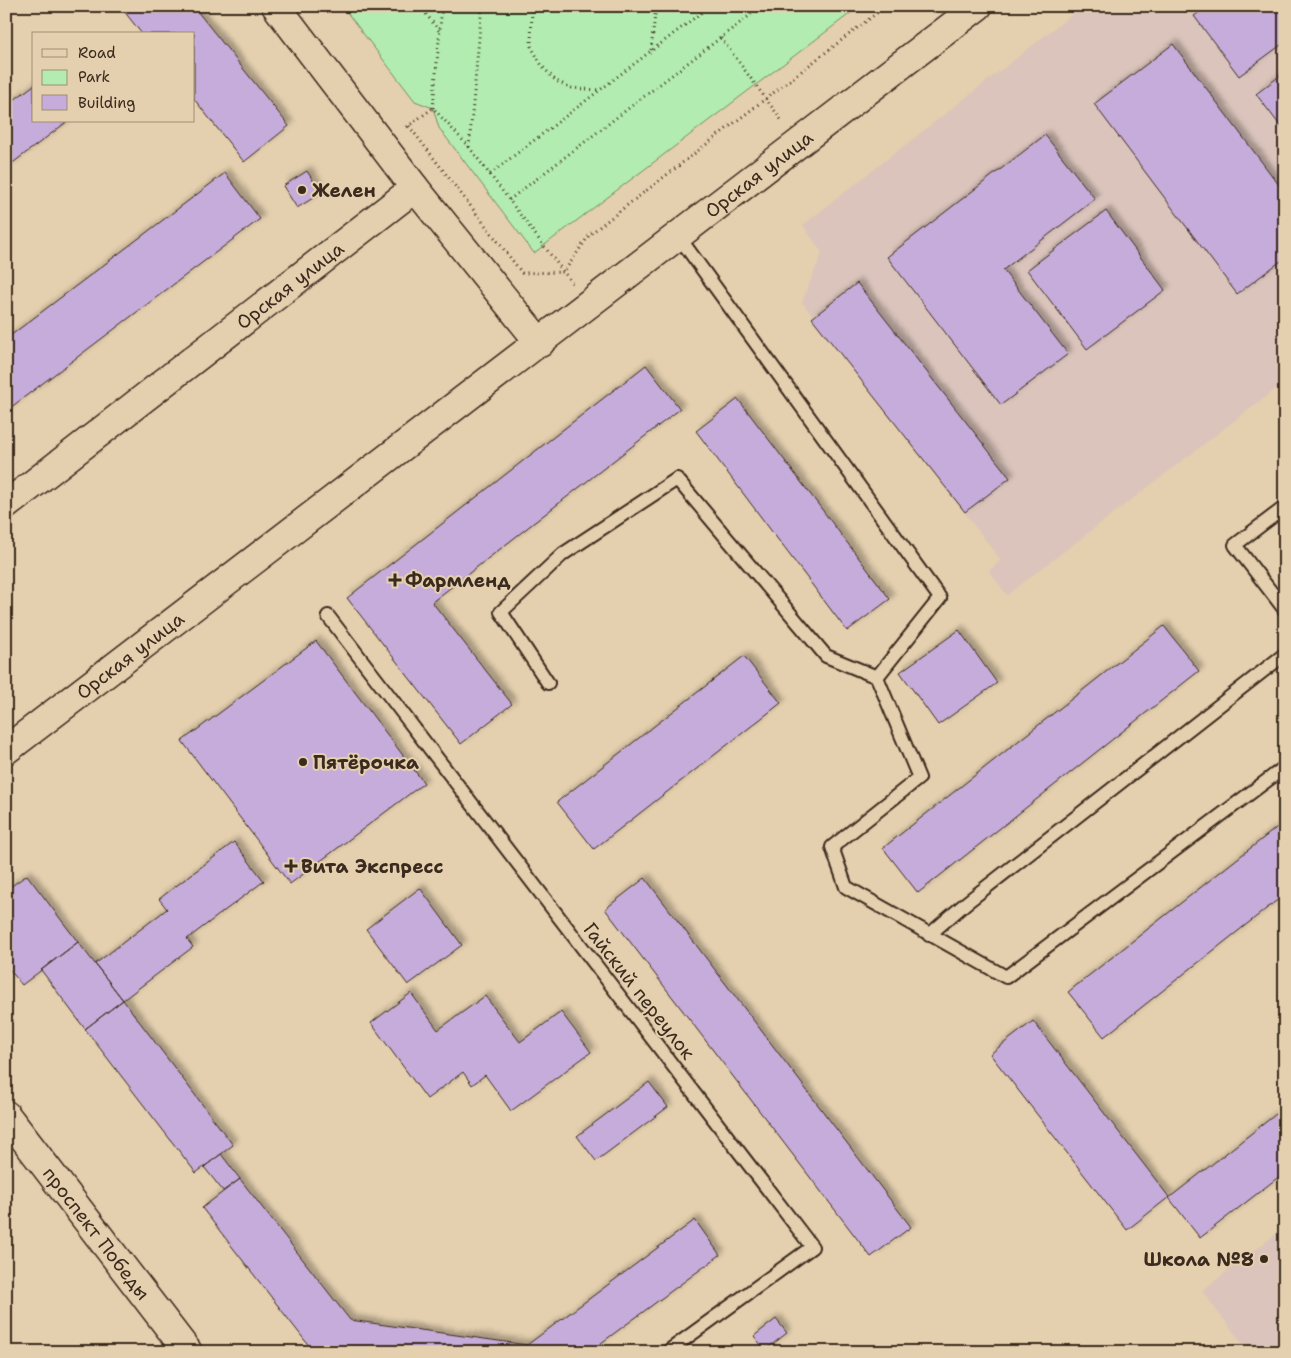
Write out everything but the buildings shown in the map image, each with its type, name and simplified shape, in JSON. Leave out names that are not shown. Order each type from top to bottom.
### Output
[{"type":"street","points":[[276,6],[415,188],[540,343]]},
{"type":"street","name":"Орская улица","points":[[6,750],[679,237],[978,6]]},
{"type":"street","name":"Орская улица","points":[[6,505],[415,188]]},
{"type":"street","name":"проспект Победы","points":[[6,1115],[188,1352]]},
{"type":"lane","points":[[679,237],[940,598],[877,677]]},
{"type":"lane","points":[[548,683],[501,612],[563,554],[677,479],[826,656],[877,677],[919,778],[832,847],[846,887],[1006,977],[1285,767]]},
{"type":"lane","points":[[1285,508],[1235,545],[1285,610]]},
{"type":"lane","name":"Гайский переулок","points":[[328,616],[812,1247],[667,1352]]},
{"type":"lane","points":[[929,935],[974,897],[1285,654]]},
{"type":"path","points":[[420,6],[439,32]]},
{"type":"path","points":[[442,6],[433,108],[469,147],[589,305]]},
{"type":"path","points":[[469,147],[482,6]]},
{"type":"path","points":[[532,6],[531,46],[542,66],[556,81],[572,88],[600,90]]},
{"type":"path","points":[[651,51],[656,6]]},
{"type":"path","points":[[490,174],[710,6]]},
{"type":"path","points":[[509,200],[762,6]]},
{"type":"path","points":[[564,272],[590,234],[886,6]]},
{"type":"path","points":[[721,38],[800,144]]},
{"type":"path","points":[[383,146],[433,108]]},
{"type":"path","points":[[409,126],[522,273],[564,272]]},
{"type":"shaded area","points":[[1083,6],[1285,6],[1285,382],[1007,595],[989,571],[1001,560],[802,302],[822,253],[803,225]]},
{"type":"shaded area","name":"Школа №8","points":[[1285,1227],[1285,1352],[1249,1352],[1202,1291]]},
{"type":"green space","points":[[342,6],[860,6],[534,253],[439,128],[433,108],[415,101]]},
{"type":"place","name":"Желен","points":[[302,190]]},
{"type":"place","name":"Фармленд","points":[[395,580]]},
{"type":"place","name":"Пятёрочка","points":[[303,762]]},
{"type":"place","name":"Вита Экспресс","points":[[291,866]]},
{"type":"place","name":"Школа №8","points":[[1264,1259]]}]
